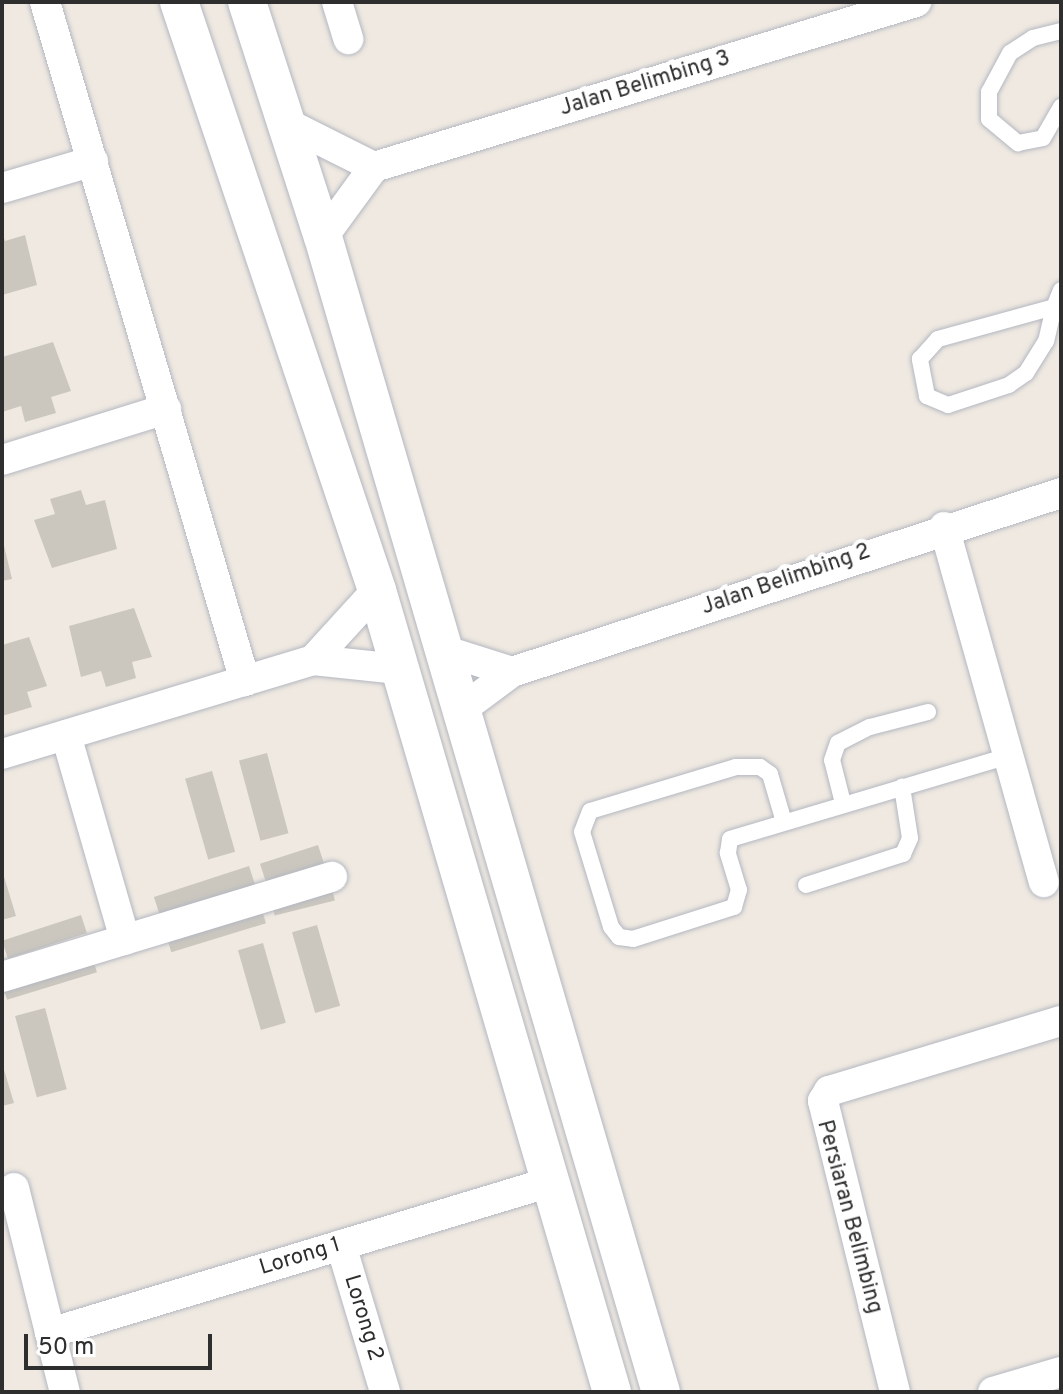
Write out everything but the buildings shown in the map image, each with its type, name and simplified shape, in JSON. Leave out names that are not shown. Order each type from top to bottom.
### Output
[{"type":"street","points":[[45,2],[245,681]]},
{"type":"street","points":[[179,2],[377,590],[612,1392]]},
{"type":"street","points":[[247,2],[323,237],[661,1392]]},
{"type":"street","points":[[337,2],[348,39]]},
{"type":"street","name":"Jalan Belimbing 3","points":[[374,167],[916,2]]},
{"type":"street","points":[[286,123],[374,167],[323,237]]},
{"type":"street","points":[[2,188],[93,161]]},
{"type":"street","points":[[2,460],[166,409]]},
{"type":"street","name":"Jalan Belimbing 2","points":[[461,710],[512,672],[944,527],[1061,493]]},
{"type":"street","points":[[944,527],[1005,757],[1044,882]]},
{"type":"street","points":[[313,660],[377,590]]},
{"type":"street","points":[[443,650],[512,672]]},
{"type":"street","points":[[2,754],[313,660],[399,669]]},
{"type":"street","points":[[66,735],[125,940]]},
{"type":"street","points":[[2,977],[332,877]]},
{"type":"street","name":"Persiaran Belimbing","points":[[895,1392],[823,1101],[829,1091],[1061,1021]]},
{"type":"street","name":"Lorong 1","points":[[50,1333],[550,1182]]},
{"type":"street","points":[[14,1188],[65,1392]]},
{"type":"street","name":"Lorong 2","points":[[341,1245],[385,1392]]},
{"type":"street","points":[[993,1392],[1061,1372]]},
{"type":"lane","points":[[1061,31],[1033,38],[1010,53],[989,92],[989,119],[1018,143],[1043,138],[1061,107]]},
{"type":"lane","points":[[1058,308],[938,339],[920,359],[927,396],[948,405],[1009,385],[1026,373],[1046,341],[1058,308],[1061,290]]},
{"type":"lane","points":[[843,803],[832,760],[838,743],[870,727],[928,712]]},
{"type":"lane","points":[[784,822],[770,774],[760,767],[736,767],[590,811],[582,832],[611,927],[619,937],[633,939],[734,907],[739,890],[728,853],[730,839],[1005,757]]},
{"type":"lane","points":[[806,885],[903,854],[910,838],[902,787]]}]
